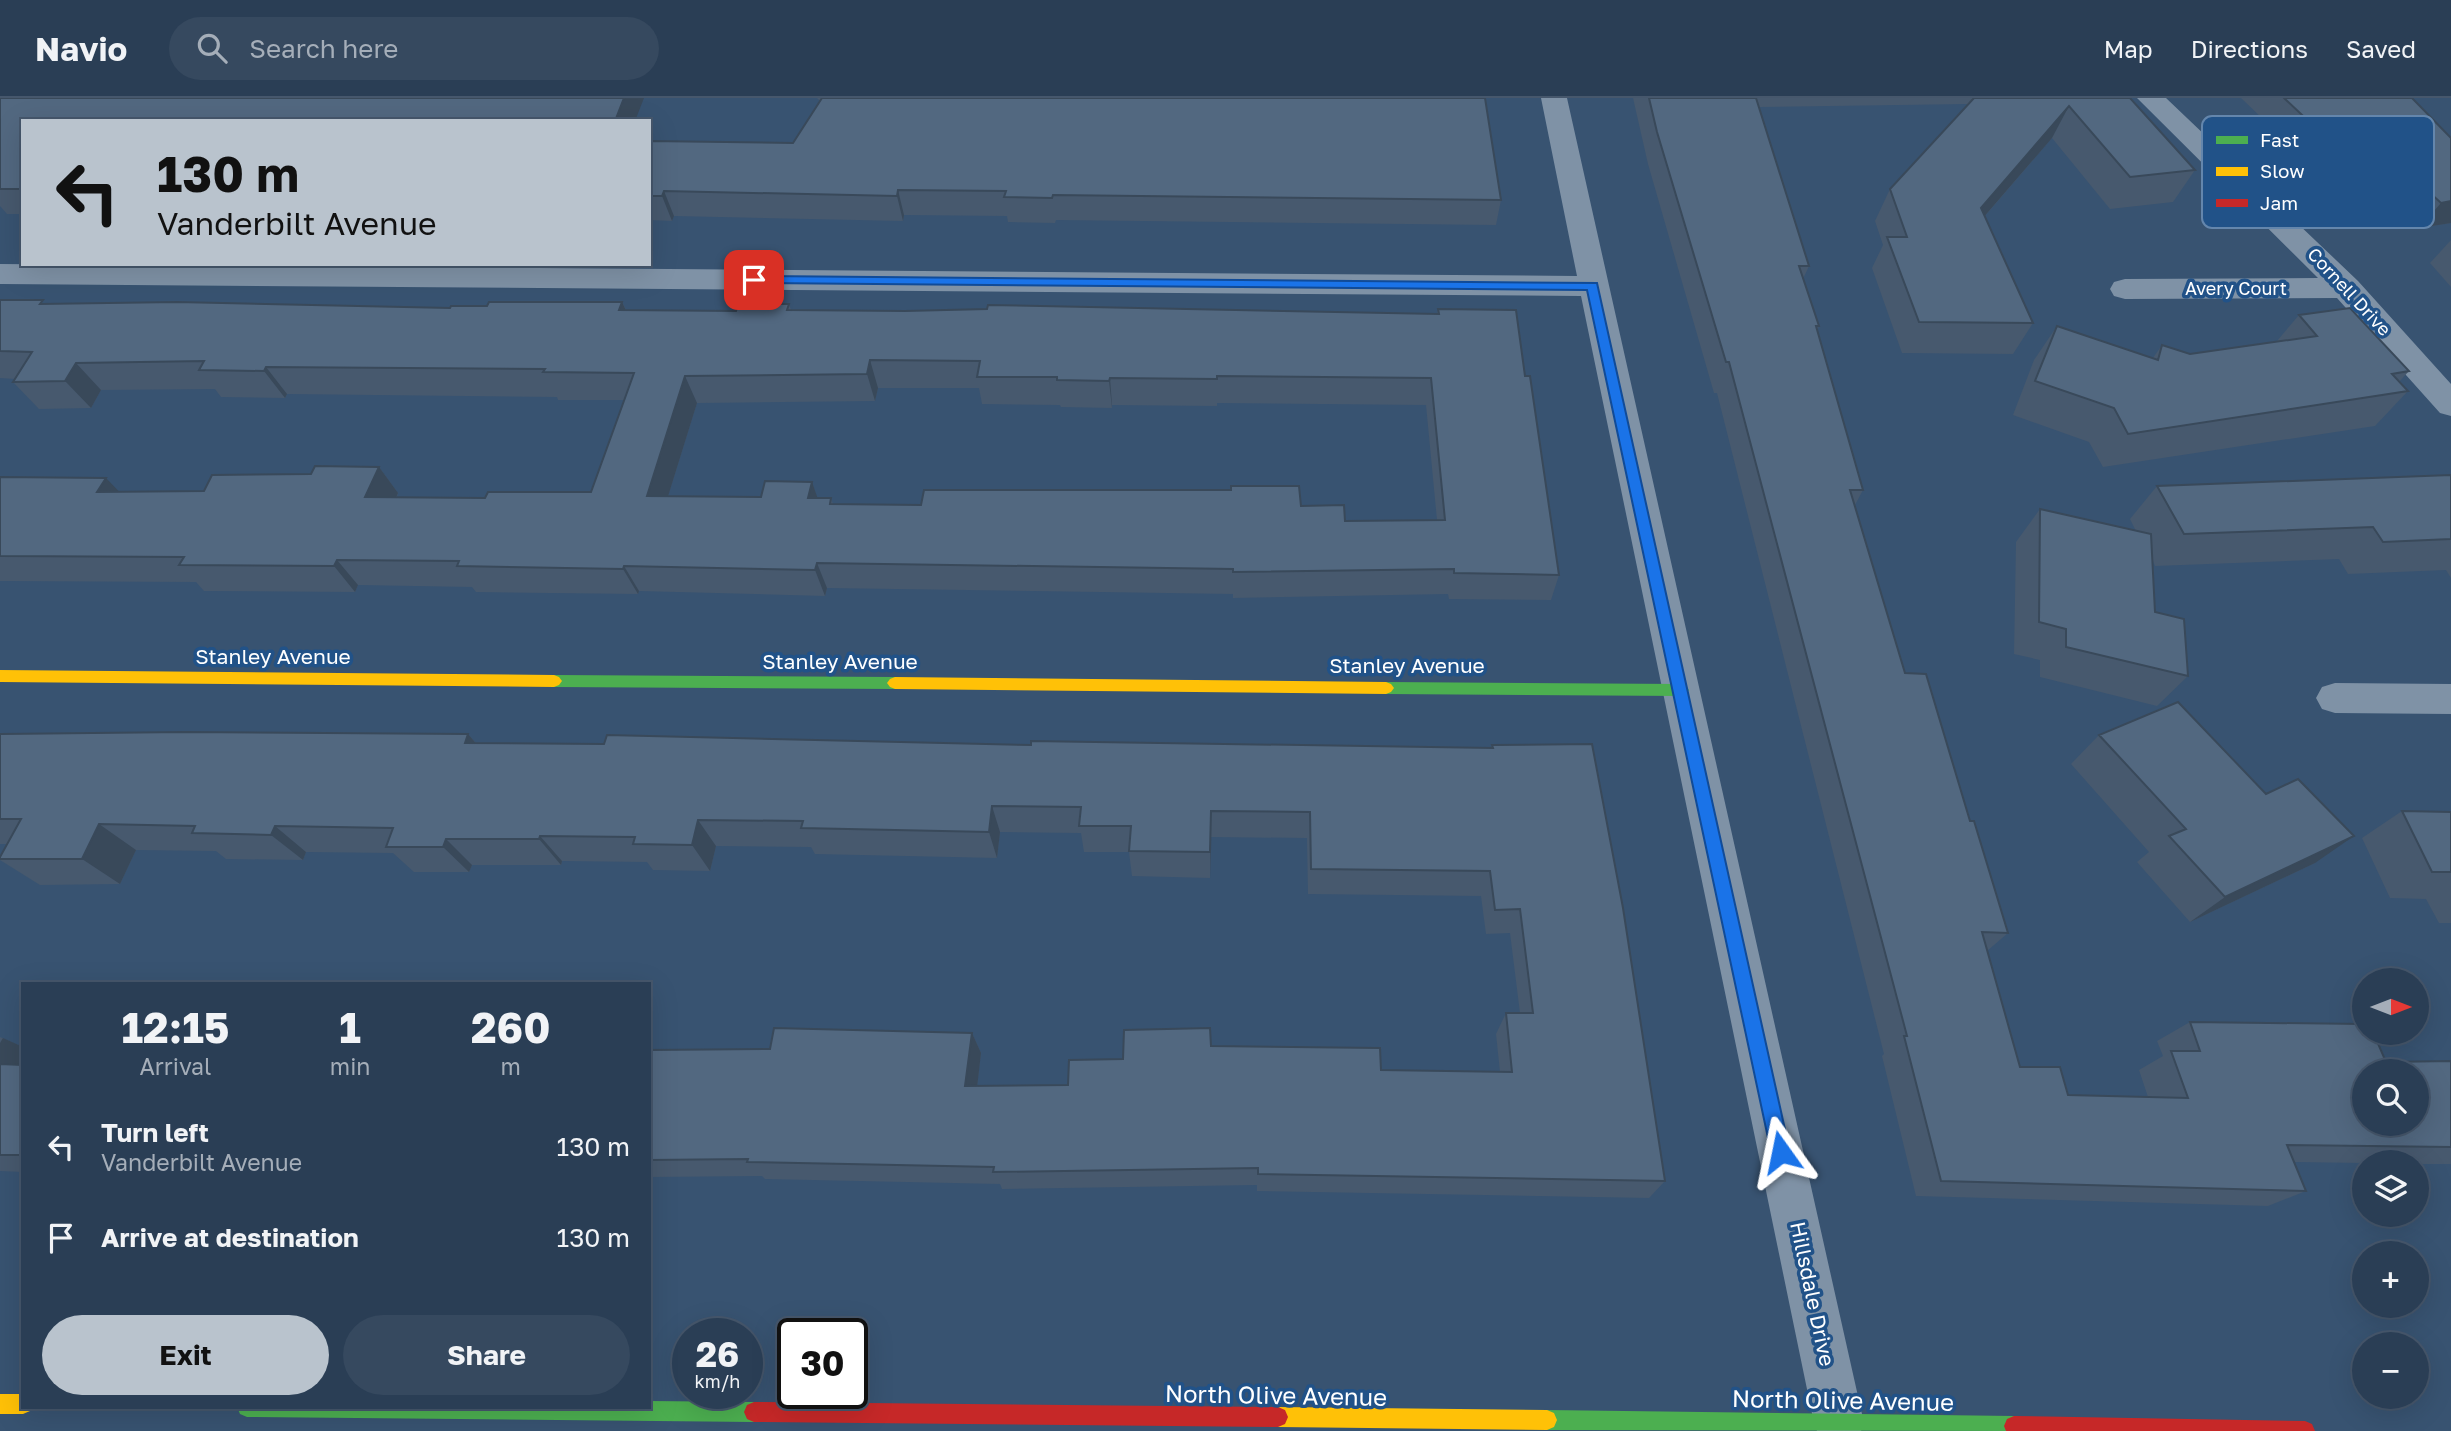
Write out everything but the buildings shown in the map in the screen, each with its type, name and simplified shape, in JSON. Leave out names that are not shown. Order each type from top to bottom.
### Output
[{"type":"street","name":"Hillsdale Drive","points":[[1554,98],[1592,286],[1839,1423]]},
{"type":"street","name":"Cornell Drive","points":[[2150,98],[2202,147]]},
{"type":"street","name":"Cornell Drive","points":[[2288,228],[2347,288],[2451,405]]},
{"type":"street","points":[[0,274],[1592,286]]},
{"type":"street","name":"Avery Court","points":[[2125,289],[2347,288]]},
{"type":"street","name":"Stanley Avenue","points":[[0,676],[1681,690]]},
{"type":"street","points":[[2335,698],[2451,699]]},
{"type":"street","points":[[0,1404],[21,1404]]},
{"type":"street","name":"North Olive Avenue","points":[[276,1409],[435,1420],[1259,1425],[1839,1423],[2305,1431]]},
{"type":"traffic: fast","points":[[554,681],[895,683]]},
{"type":"traffic: fast","points":[[1386,688],[1681,690]]},
{"type":"traffic: fast","points":[[450,1409],[754,1412]]},
{"type":"traffic: fast","points":[[1547,1420],[2014,1426]]},
{"type":"traffic: slow","points":[[0,676],[554,681]]},
{"type":"traffic: slow","points":[[895,683],[1386,688]]},
{"type":"traffic: slow","points":[[0,1404],[21,1404]]},
{"type":"traffic: slow","points":[[1278,1417],[1547,1420]]},
{"type":"traffic: jam","points":[[754,1412],[1278,1417]]},
{"type":"traffic: jam","points":[[2014,1426],[2305,1431]]},
{"type":"route","points":[[754,280],[1592,286],[1781,1152]]}]
